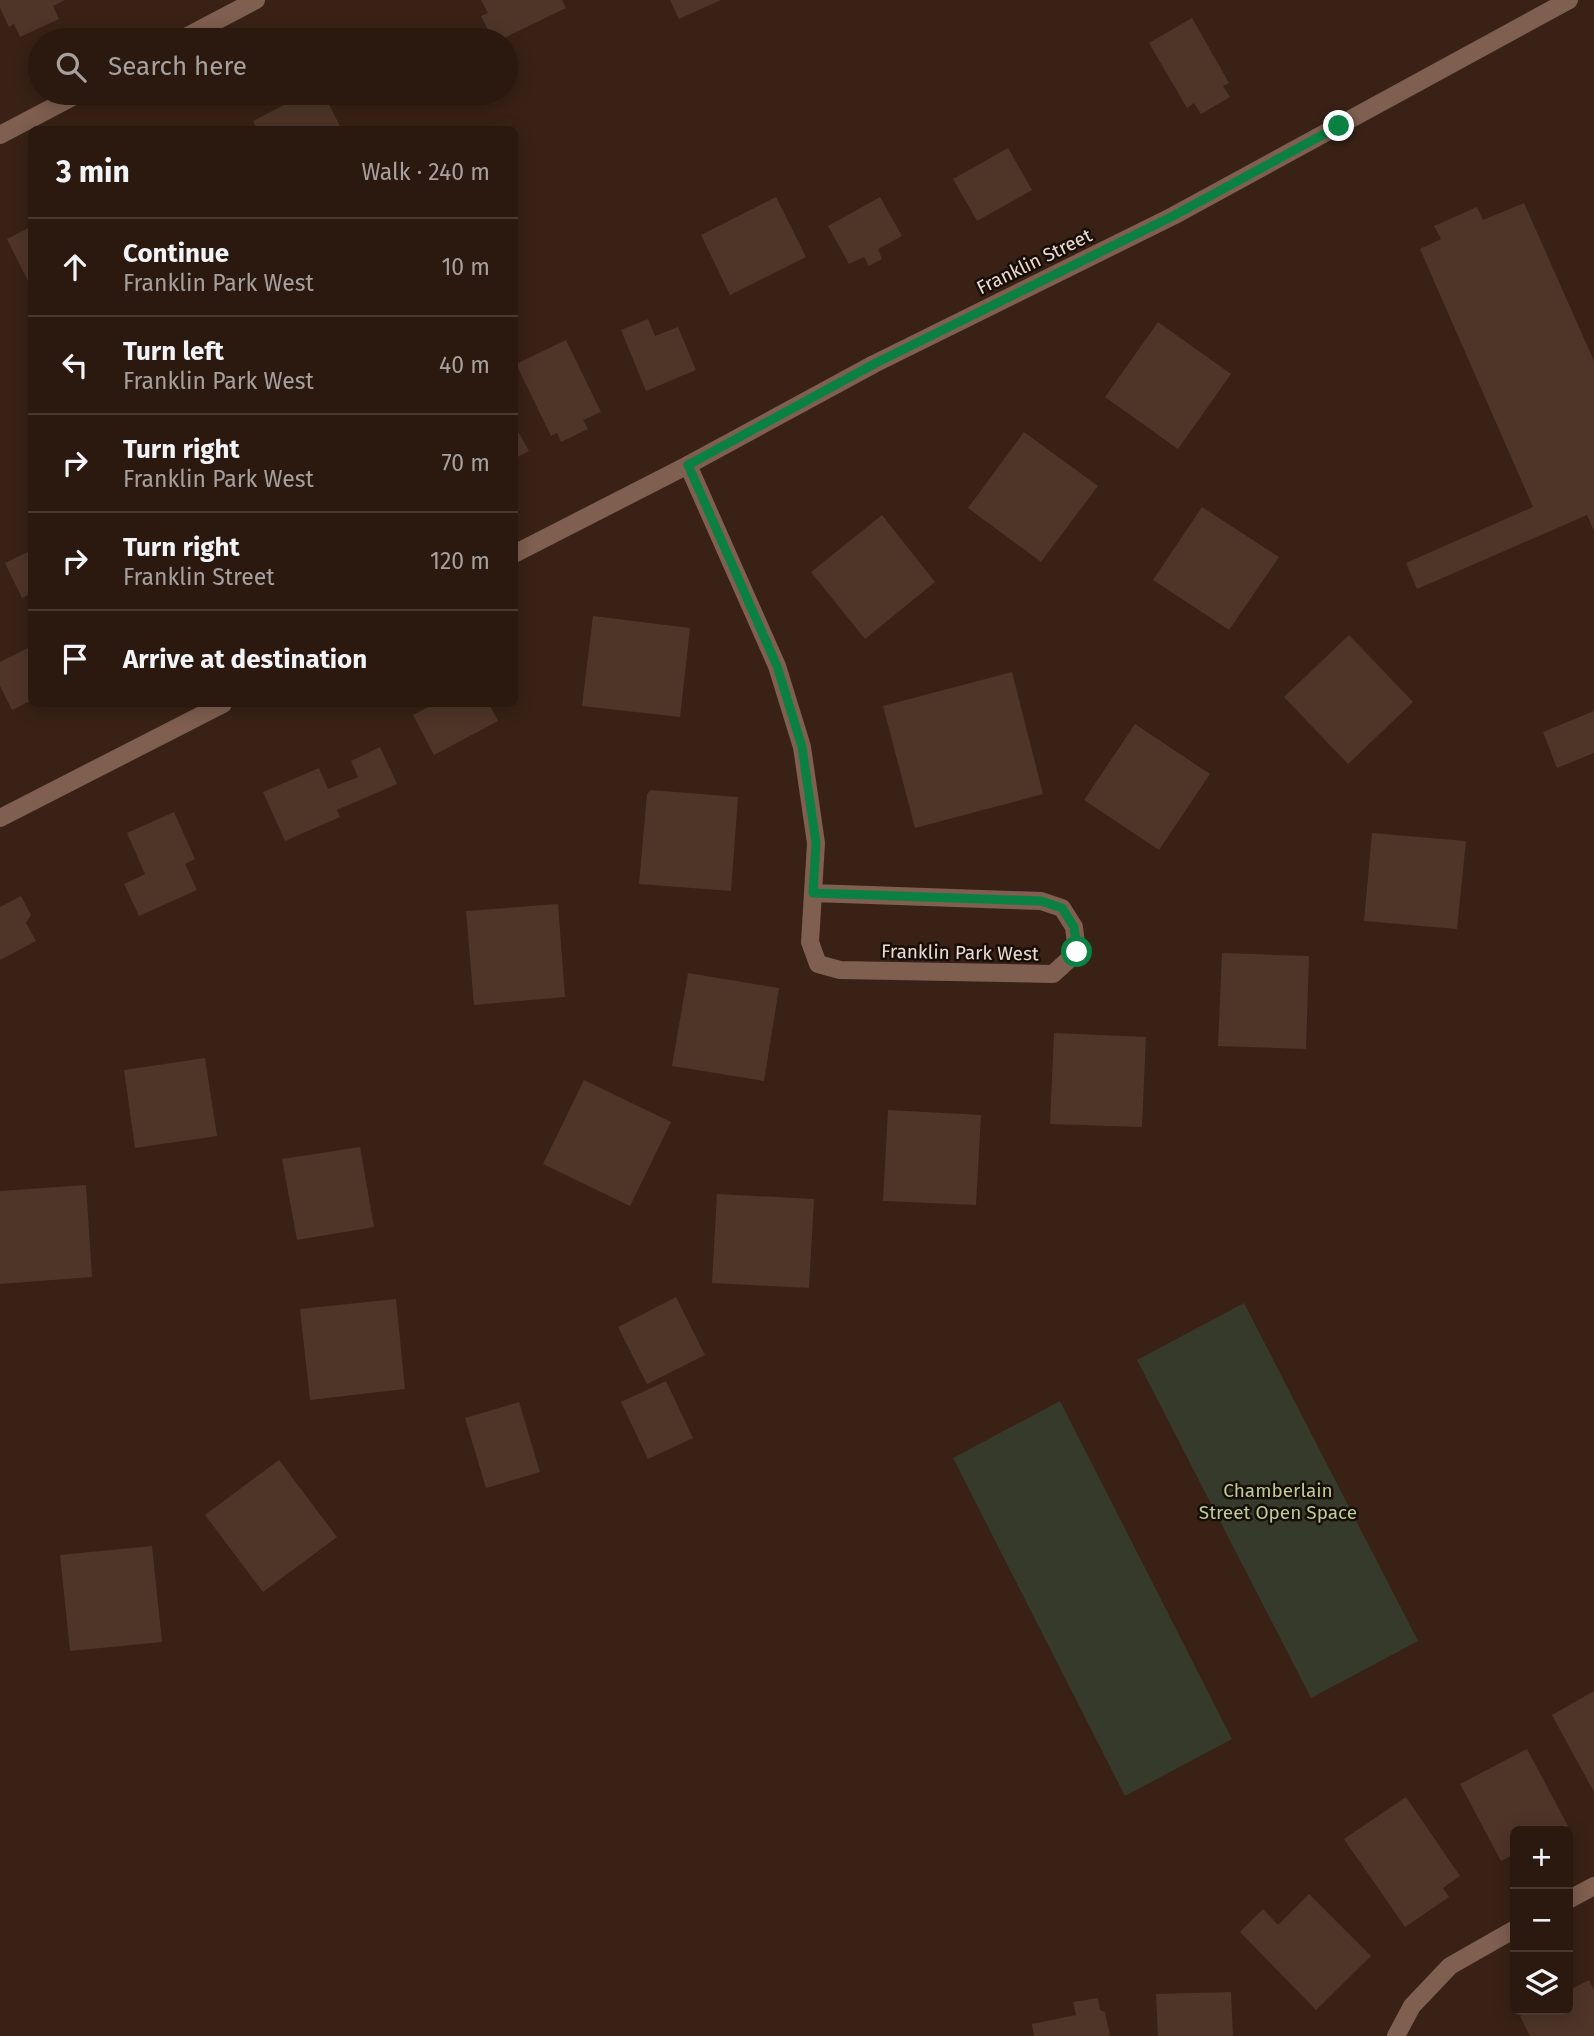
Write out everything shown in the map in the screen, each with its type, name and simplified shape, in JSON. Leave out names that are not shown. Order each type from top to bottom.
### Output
[{"type":"street","points":[[203,28],[256,0]]},
{"type":"street","name":"Franklin Street","points":[[518,552],[688,465],[874,364],[1173,216],[1569,0]]},
{"type":"street","points":[[0,135],[57,105]]},
{"type":"street","name":"Franklin Park West","points":[[688,465],[777,666],[802,747],[816,843],[810,942],[818,964],[840,970],[1053,974],[1077,952],[1074,927],[1062,908],[1041,901],[813,893]]},
{"type":"street","points":[[0,818],[217,707]]},
{"type":"street","points":[[1573,1897],[1594,1886]]},
{"type":"street","points":[[1396,2036],[1412,2006],[1450,1966],[1510,1932]]},
{"type":"green space","name":"Chamberlain Street Open Space","points":[[1244,1303],[1418,1641],[1311,1698],[1137,1360]]},
{"type":"green space","points":[[1060,1401],[1232,1739],[1125,1796],[953,1458]]},
{"type":"building","points":[[0,0],[65,0],[53,6],[59,19],[40,28],[28,28],[28,33],[20,37],[14,24],[9,27],[0,8]]},
{"type":"building","points":[[481,0],[562,0],[566,8],[518,31],[518,28],[487,28],[481,16],[488,13]]},
{"type":"building","points":[[670,0],[721,0],[679,19]]},
{"type":"building","points":[[1192,18],[1229,83],[1223,86],[1230,97],[1201,114],[1194,103],[1187,108],[1149,43]]},
{"type":"building","points":[[284,105],[329,105],[340,126],[256,126],[253,121]]},
{"type":"building","points":[[1008,148],[1032,190],[977,221],[953,179]]},
{"type":"building","points":[[776,197],[806,257],[730,295],[701,235]]},
{"type":"building","points":[[880,197],[902,236],[878,249],[882,259],[869,266],[864,257],[849,264],[828,226]]},
{"type":"building","points":[[1524,203],[1594,361],[1594,531],[1587,515],[1417,589],[1406,563],[1533,507],[1420,249],[1441,239],[1434,226],[1477,207],[1483,220]]},
{"type":"building","points":[[28,228],[28,281],[7,239]]},
{"type":"building","points":[[648,319],[655,336],[678,327],[696,370],[646,391],[621,330]]},
{"type":"building","points":[[1158,322],[1231,374],[1178,449],[1105,397]]},
{"type":"building","points":[[566,340],[601,412],[583,420],[588,429],[561,442],[557,433],[551,436],[518,363]]},
{"type":"building","points":[[518,431],[529,451],[518,457]]},
{"type":"building","points":[[1024,432],[1098,486],[1041,562],[968,508]]},
{"type":"building","points":[[1202,507],[1279,557],[1229,630],[1153,580]]},
{"type":"building","points":[[882,515],[935,582],[865,639],[811,572]]},
{"type":"building","points":[[28,552],[28,595],[22,598],[5,563]]},
{"type":"building","points":[[593,616],[690,628],[680,717],[582,706]]},
{"type":"building","points":[[1349,635],[1413,702],[1348,764],[1284,697]]},
{"type":"building","points":[[28,648],[28,702],[12,710],[0,686],[0,662]]},
{"type":"building","points":[[1012,672],[1043,794],[915,828],[883,706]]},
{"type":"building","points":[[428,707],[491,707],[498,721],[434,755],[413,715]]},
{"type":"building","points":[[1594,711],[1594,753],[1557,768],[1543,732]]},
{"type":"building","points":[[1135,724],[1210,774],[1159,850],[1084,800]]},
{"type":"building","points":[[380,747],[397,784],[337,810],[340,817],[285,841],[263,792],[319,768],[328,789],[358,777],[351,761]]},
{"type":"building","points":[[651,790],[738,797],[731,891],[639,884],[647,794]]},
{"type":"building","points":[[174,812],[195,859],[185,864],[197,890],[139,916],[124,884],[145,874],[127,833]]},
{"type":"building","points":[[1372,833],[1466,841],[1457,929],[1364,921]]},
{"type":"building","points":[[21,896],[31,915],[26,923],[36,941],[0,960],[0,907]]},
{"type":"building","points":[[558,904],[565,997],[474,1005],[466,911]]},
{"type":"building","points":[[1222,953],[1309,956],[1306,1049],[1218,1046]]},
{"type":"building","points":[[688,973],[779,988],[764,1081],[672,1066]]},
{"type":"building","points":[[1054,1033],[1146,1037],[1142,1127],[1050,1124]]},
{"type":"building","points":[[205,1058],[217,1136],[135,1148],[124,1070]]},
{"type":"building","points":[[584,1080],[671,1122],[630,1206],[543,1164]]},
{"type":"building","points":[[888,1110],[981,1115],[976,1205],[883,1201]]},
{"type":"building","points":[[360,1147],[374,1227],[297,1240],[282,1159]]},
{"type":"building","points":[[86,1185],[92,1277],[0,1284],[0,1191]]},
{"type":"building","points":[[717,1194],[814,1199],[809,1288],[712,1283]]},
{"type":"building","points":[[676,1297],[705,1355],[647,1384],[618,1327]]},
{"type":"building","points":[[396,1299],[405,1389],[310,1400],[300,1309]]},
{"type":"building","points":[[666,1381],[693,1438],[648,1459],[621,1402]]},
{"type":"building","points":[[519,1402],[540,1472],[486,1488],[465,1418]]},
{"type":"building","points":[[279,1460],[337,1537],[263,1592],[205,1515]]},
{"type":"building","points":[[152,1546],[162,1642],[70,1651],[60,1555]]},
{"type":"building","points":[[1594,1691],[1594,1792],[1552,1715]]},
{"type":"building","points":[[1527,1749],[1568,1826],[1510,1826],[1510,1856],[1501,1861],[1460,1784]]},
{"type":"building","points":[[1406,1797],[1460,1876],[1443,1888],[1449,1897],[1405,1927],[1344,1839]]},
{"type":"building","points":[[1309,1894],[1371,1956],[1316,2010],[1240,1932],[1263,1909],[1278,1925]]},
{"type":"building","points":[[1589,1980],[1594,1990],[1594,2036],[1530,2036],[1520,2016],[1573,2015],[1573,1988]]},
{"type":"building","points":[[1231,1992],[1233,2036],[1158,2036],[1156,1994]]},
{"type":"building","points":[[1098,1998],[1100,2010],[1105,2012],[1110,2036],[1034,2036],[1032,2024],[1076,2015],[1073,2002]]},
{"type":"route","points":[[1077,952],[1074,927],[1062,908],[1041,901],[813,893],[816,843],[802,747],[777,666],[688,465],[874,364],[1173,216],[1339,126]]}]
